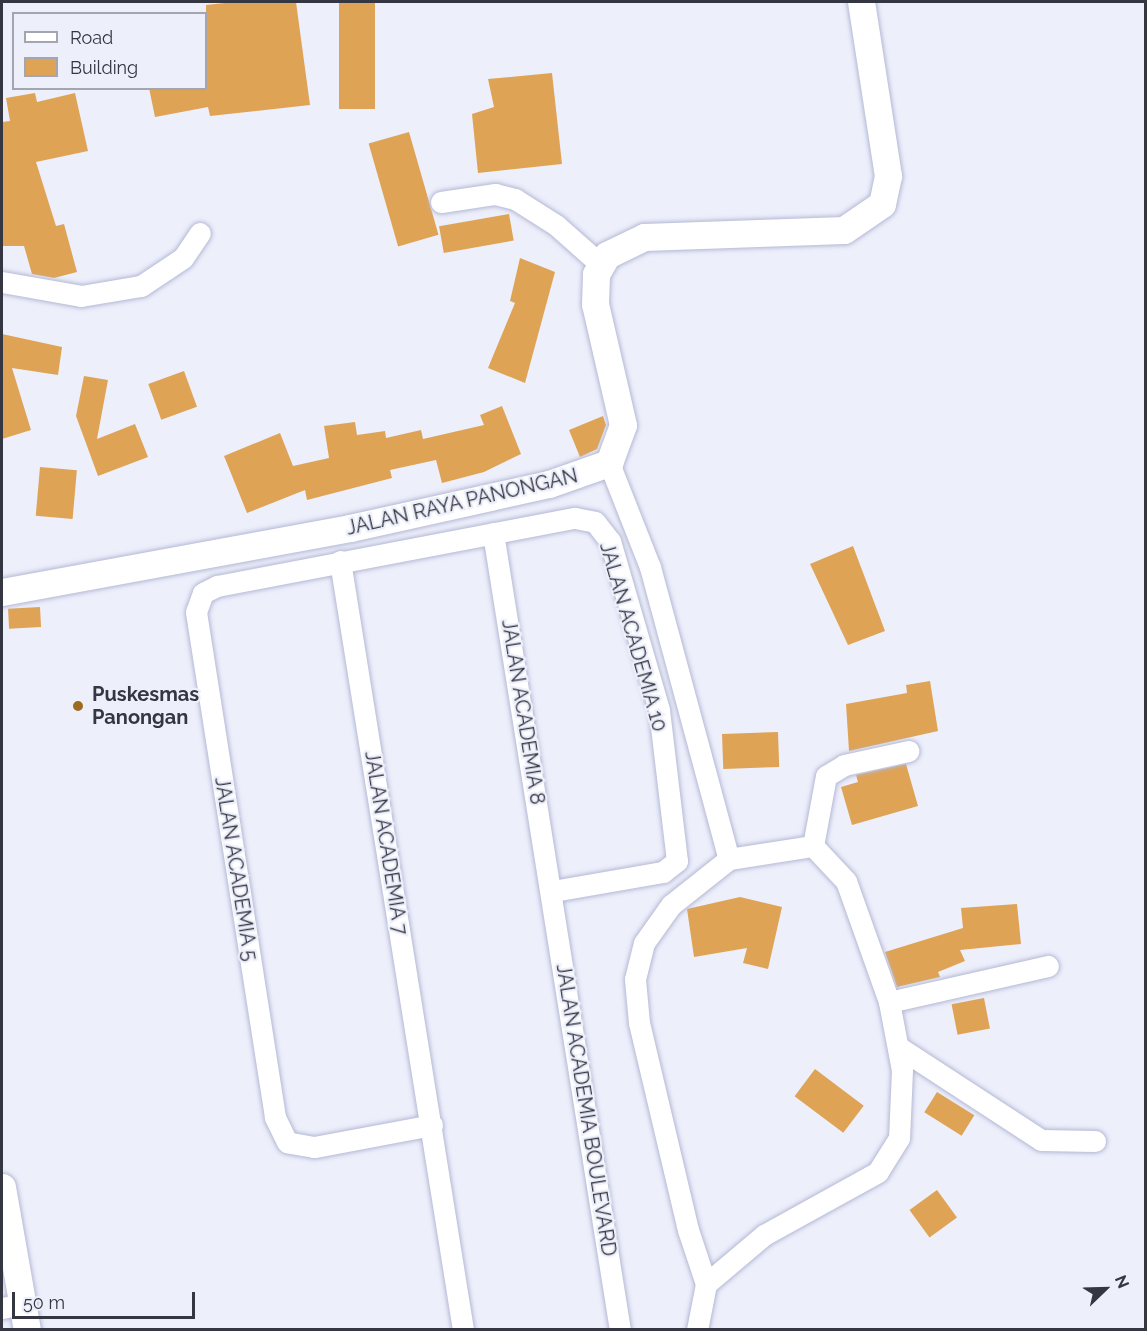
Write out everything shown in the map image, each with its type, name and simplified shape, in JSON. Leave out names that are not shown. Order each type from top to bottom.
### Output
[{"type":"street","points":[[729,859],[650,567],[609,462],[623,425],[595,304],[599,264],[618,247],[644,237],[844,230],[871,216],[882,204],[888,176],[861,2]]},
{"type":"street","points":[[441,202],[495,194],[515,200],[556,225],[599,264]]},
{"type":"street","points":[[2,282],[81,296],[141,286],[183,258],[200,233]]},
{"type":"street","name":"JALAN RAYA PANONGAN","points":[[2,592],[382,522],[549,484],[609,462]]},
{"type":"street","name":"JALAN ACADEMIA 10","points":[[493,532],[575,518],[595,522],[610,541],[659,710],[678,861],[663,872],[553,891]]},
{"type":"street","points":[[340,561],[493,532]]},
{"type":"street","name":"JALAN ACADEMIA 8","points":[[493,532],[553,891]]},
{"type":"street","name":"JALAN ACADEMIA 5","points":[[340,561],[203,593],[196,612],[275,1117],[287,1143],[314,1146],[432,1125]]},
{"type":"street","name":"JALAN ACADEMIA 7","points":[[340,561],[463,1329]]},
{"type":"street","points":[[813,846],[826,776],[844,765],[908,751]]},
{"type":"street","points":[[697,1329],[706,1284],[688,1230],[639,1023],[635,979],[644,943],[658,920],[729,859],[813,846]]},
{"type":"street","points":[[706,1284],[750,1244],[886,1163],[901,1125],[900,1048],[889,1002],[846,881],[813,846]]},
{"type":"street","name":"JALAN ACADEMIA BOULEVARD","points":[[553,891],[620,1329]]},
{"type":"street","points":[[889,1002],[1048,966]]},
{"type":"street","points":[[900,1048],[1041,1140],[1095,1141]]},
{"type":"street","points":[[2,1187],[17,1314]]},
{"type":"building","points":[[234,2],[296,2],[310,105],[210,116],[208,107],[155,117],[149,90],[207,90],[206,5]]},
{"type":"building","points":[[339,2],[375,2],[375,109],[339,109]]},
{"type":"building","points":[[552,73],[562,164],[478,173],[472,114],[494,107],[488,79]]},
{"type":"building","points":[[35,93],[37,102],[75,93],[88,151],[36,162],[56,226],[64,224],[77,272],[54,278],[32,274],[24,246],[2,246],[2,122],[10,121],[6,98]]},
{"type":"building","points":[[409,132],[438,235],[398,246],[369,144]]},
{"type":"building","points":[[509,214],[514,241],[444,253],[439,226]]},
{"type":"building","points":[[520,258],[555,272],[525,383],[488,368],[515,303],[510,301]]},
{"type":"building","points":[[2,334],[62,347],[58,375],[12,368],[31,430],[2,439]]},
{"type":"building","points":[[184,371],[197,407],[161,420],[148,384]]},
{"type":"building","points":[[84,376],[108,380],[97,439],[135,424],[148,457],[98,476],[76,416]]},
{"type":"building","points":[[502,406],[521,454],[484,472],[442,483],[436,460],[390,470],[392,478],[307,500],[305,490],[247,513],[224,456],[280,433],[293,466],[329,458],[324,426],[355,422],[357,435],[385,431],[386,438],[421,430],[423,439],[484,425],[480,415]]},
{"type":"building","points":[[603,416],[606,425],[597,449],[580,457],[569,430]]},
{"type":"building","points":[[40,467],[77,470],[73,519],[36,516]]},
{"type":"building","points":[[853,546],[885,631],[848,645],[810,564]]},
{"type":"building","points":[[40,607],[41,627],[9,629],[8,609]]},
{"type":"building","points":[[930,681],[938,731],[849,751],[846,704],[907,693],[906,685]]},
{"type":"building","points":[[778,732],[779,767],[723,769],[722,734]]},
{"type":"building","points":[[906,764],[918,806],[852,825],[841,787],[858,782],[856,775]]},
{"type":"building","points":[[740,897],[782,907],[768,969],[743,963],[747,948],[694,957],[687,909]]},
{"type":"building","points":[[1017,904],[1021,944],[960,950],[965,961],[938,972],[940,977],[897,987],[885,952],[963,928],[961,908]]},
{"type":"building","points":[[984,998],[990,1028],[958,1035],[952,1004]]},
{"type":"building","points":[[815,1069],[864,1106],[843,1133],[795,1096]]},
{"type":"building","points":[[937,1092],[974,1115],[962,1136],[924,1112]]},
{"type":"building","points":[[937,1190],[957,1218],[929,1237],[909,1210]]},
{"type":"place","name":"Puskesmas Panongan","points":[[78,706]]}]
